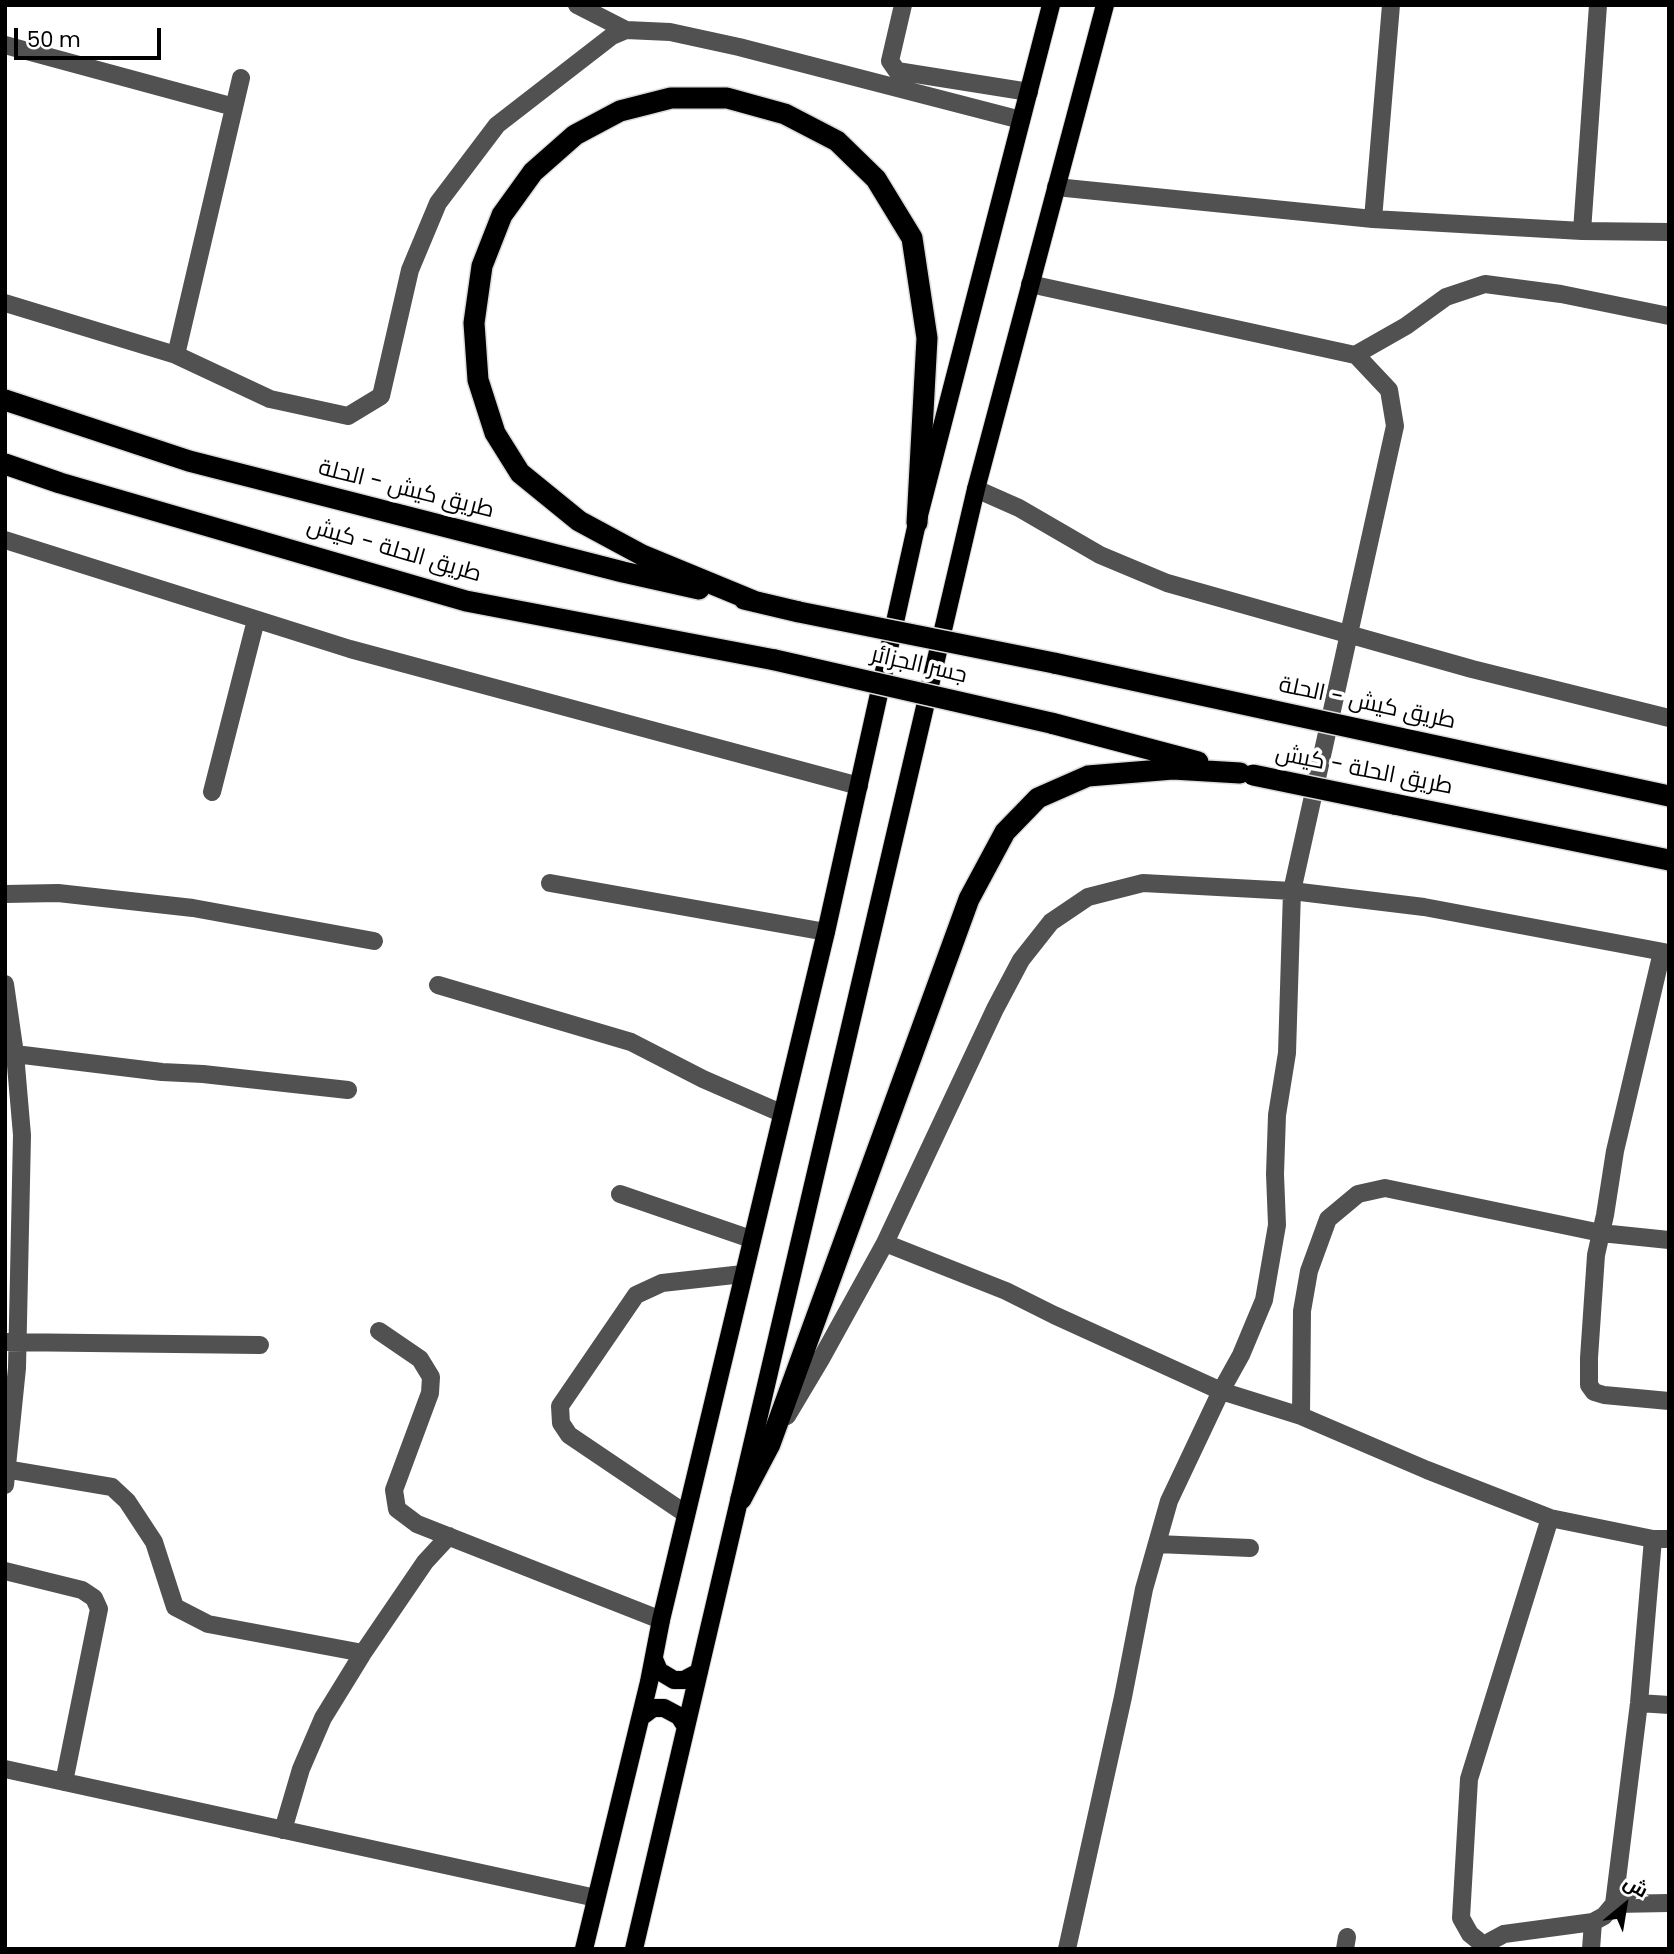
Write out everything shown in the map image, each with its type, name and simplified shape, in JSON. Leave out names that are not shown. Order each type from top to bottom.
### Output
[{"type":"highway","points":[[756,602],[642,555],[579,521],[520,473],[495,433],[478,380],[474,323],[482,266],[502,215],[533,172],[558,149],[575,135],[620,111],[671,98],[727,98],[785,114],[837,141],[876,179],[912,238],[927,338],[917,523]]},
{"type":"highway","name":"طريق كيش - الحلة","points":[[5,401],[208,466],[623,572],[799,612]]},
{"type":"highway","name":"طريق الحلة - كيش","points":[[5,464],[60,483],[466,601],[775,660]]},
{"type":"highway","name":"جسر الجزائر","points":[[799,612],[1054,663]]},
{"type":"highway","name":"جسر الجزائر","points":[[775,660],[1051,723]]},
{"type":"highway","name":"طريق كيش - الحلة","points":[[1054,663],[1669,796]]},
{"type":"highway","name":"طريق الحلة - كيش","points":[[1051,723],[1247,774],[1669,860]]},
{"type":"highway","points":[[741,1499],[770,1444],[969,899],[1005,832],[1038,798],[1088,776],[1173,769],[1247,774]]},
{"type":"main road","points":[[584,1949],[826,932],[917,523],[1051,5]]},
{"type":"main road","points":[[634,1949],[975,489],[1105,5]]},
{"type":"main road","points":[[654,1659],[659,1671],[674,1680],[684,1680],[699,1672]]},
{"type":"main road","points":[[641,1717],[653,1709],[664,1708],[679,1716],[686,1727]]},
{"type":"street","points":[[577,5],[626,30]]},
{"type":"street","points":[[902,5],[890,61],[897,71],[1029,92]]},
{"type":"street","points":[[1373,219],[1391,5]]},
{"type":"street","points":[[1582,231],[1598,5]]},
{"type":"street","points":[[5,303],[176,355],[270,398],[348,416],[381,396],[411,270],[438,204],[497,125],[612,36],[626,30],[670,32],[739,47],[1021,120]]},
{"type":"street","points":[[5,45],[234,107]]},
{"type":"street","points":[[176,355],[241,78]]},
{"type":"street","points":[[1056,187],[1373,219],[1582,231],[1669,232]]},
{"type":"street","points":[[1030,284],[1356,355],[1389,390],[1395,426],[1292,891],[1287,1053],[1277,1115],[1278,1225],[1264,1300],[1241,1355],[1221,1391],[1169,1502],[1144,1589],[1067,1949]]},
{"type":"street","points":[[1356,355],[1406,326],[1446,298],[1485,284],[1560,294],[1669,316]]},
{"type":"street","points":[[975,489],[1005,500],[1100,555],[1144,575],[1484,672],[1669,718]]},
{"type":"street","points":[[5,540],[350,649],[859,786]]},
{"type":"street","points":[[212,792],[256,620]]},
{"type":"street","points":[[550,883],[826,932]]},
{"type":"street","points":[[770,1444],[885,1243],[995,1009],[1021,960],[1051,922],[1088,897],[1143,883],[1292,891],[1424,906],[1665,953],[1615,1151],[1594,1270],[1589,1385],[1594,1392],[1604,1395],[1669,1401]]},
{"type":"street","points":[[5,894],[58,893],[193,908],[374,941]]},
{"type":"street","points":[[5,985],[15,1054],[22,1135],[11,1342],[17,1368],[6,1474],[111,1487],[127,1501],[154,1542],[175,1606],[208,1624],[363,1653]]},
{"type":"street","points":[[438,985],[631,1042],[703,1079],[781,1113]]},
{"type":"street","points":[[15,1054],[348,1090]]},
{"type":"street","points":[[1301,1416],[1302,1311],[1309,1271],[1328,1219],[1358,1195],[1385,1188],[1601,1233],[1669,1240]]},
{"type":"street","points":[[620,1194],[751,1239]]},
{"type":"street","points":[[885,1243],[1006,1291],[1221,1391],[1301,1416],[1427,1470],[1550,1518],[1661,1539],[1614,1905],[1604,1916],[1593,1922],[1504,1934],[1485,1948],[1471,1934],[1461,1918],[1469,1779],[1550,1518]]},
{"type":"street","points":[[686,1514],[569,1435],[561,1423],[560,1406],[636,1295],[662,1283],[743,1274]]},
{"type":"street","points":[[379,1331],[421,1359],[430,1377],[430,1393],[394,1490],[397,1509],[417,1524],[661,1620]]},
{"type":"street","points":[[11,1342],[260,1345]]},
{"type":"street","points":[[284,1830],[301,1769],[323,1718],[363,1653],[425,1563],[449,1536]]},
{"type":"street","points":[[1157,1544],[1250,1548]]},
{"type":"street","points":[[5,1571],[82,1590],[94,1598],[99,1609],[64,1782]]},
{"type":"street","points":[[1639,1703],[1669,1705]]},
{"type":"street","points":[[5,1769],[596,1898]]},
{"type":"street","points":[[1614,1905],[1669,1903]]},
{"type":"street","points":[[1591,1949],[1593,1922]]}]
